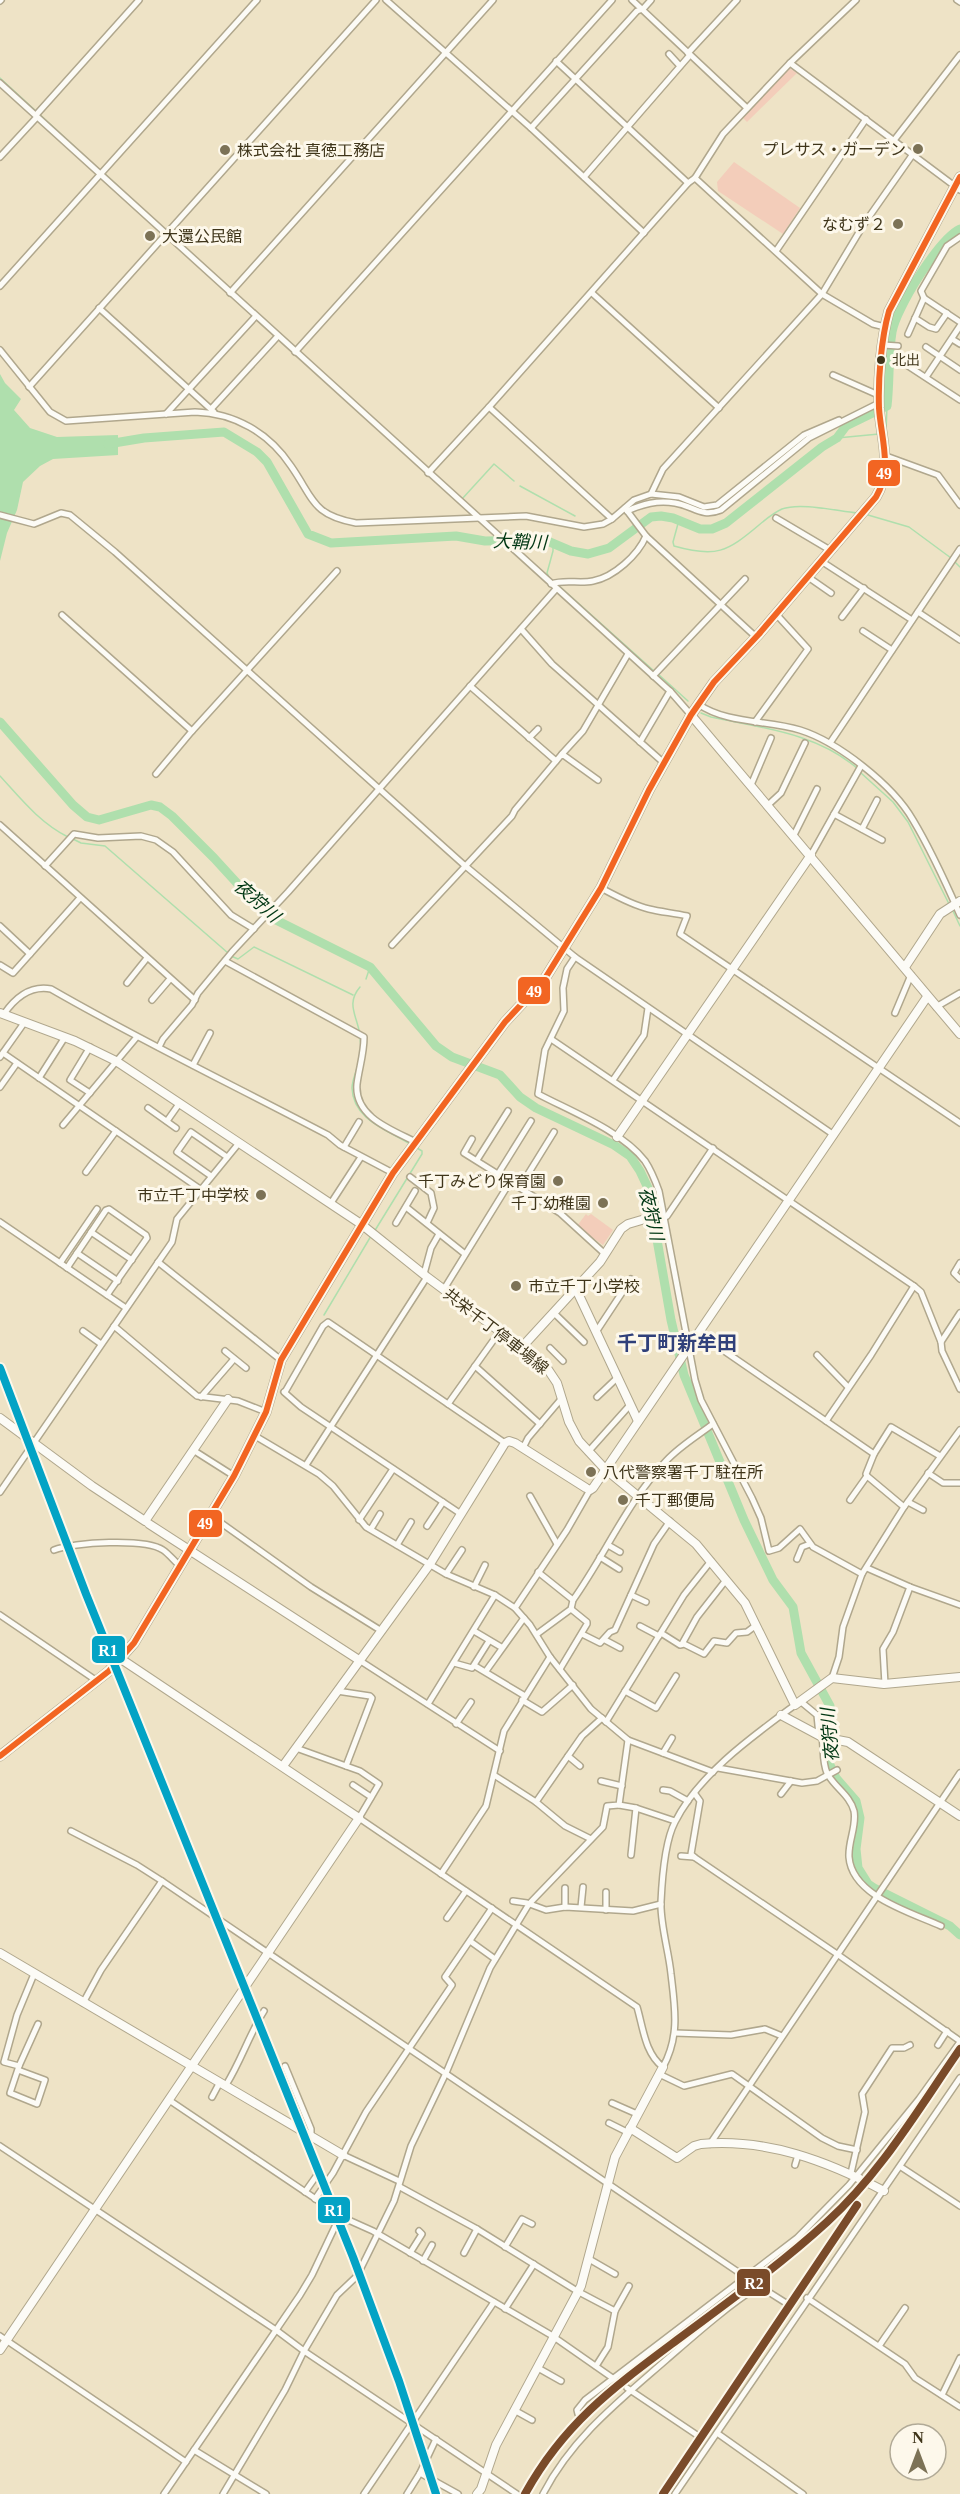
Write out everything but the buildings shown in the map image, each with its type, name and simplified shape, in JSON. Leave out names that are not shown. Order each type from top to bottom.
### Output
[{"type":"main road","points":[[0,1756],[97,1681],[121,1659],[150,1618],[255,1436],[266,1412],[281,1360],[393,1173],[505,1022],[544,980],[601,888],[664,763],[698,704],[714,682],[867,509],[882,487],[886,456],[880,404],[885,327],[893,303],[958,184]]},
{"type":"street","points":[[0,158],[139,0]]},
{"type":"street","points":[[0,286],[257,0]]},
{"type":"street","points":[[29,387],[376,0]]},
{"type":"street","points":[[386,0],[531,128],[644,233]]},
{"type":"street","points":[[232,291],[493,0]]},
{"type":"street","points":[[297,350],[612,0]]},
{"type":"street","points":[[632,0],[747,108]]},
{"type":"street","points":[[531,128],[651,0]]},
{"type":"street","points":[[584,177],[737,0]]},
{"type":"street","points":[[429,471],[592,293],[688,183],[695,178],[718,140],[747,108],[856,0]]},
{"type":"street","points":[[669,54],[680,66]]},
{"type":"street","points":[[895,139],[960,55]]},
{"type":"street","points":[[556,61],[688,183]]},
{"type":"street","points":[[790,63],[913,154],[958,184]]},
{"type":"street","points":[[0,83],[101,172],[232,291],[256,316],[297,350],[670,691],[905,966],[927,997],[960,1034]]},
{"type":"street","points":[[777,251],[866,119]]},
{"type":"street","points":[[627,511],[651,494],[663,469],[822,294],[864,224],[913,154]]},
{"type":"street","points":[[695,178],[822,294],[873,324],[885,327]]},
{"type":"street","points":[[926,377],[960,324],[924,298],[921,291],[947,246],[960,237]]},
{"type":"street","points":[[592,293],[719,408]]},
{"type":"street","points":[[908,334],[924,298]]},
{"type":"street","points":[[99,309],[213,410],[246,423],[279,449],[310,499],[320,509],[336,520],[356,524],[536,516],[584,527],[603,524],[645,503],[662,501],[676,503],[707,514],[721,510],[808,438],[843,419],[880,404],[876,394],[832,375]]},
{"type":"street","points":[[915,318],[928,327],[936,329],[947,313]]},
{"type":"street","points":[[166,414],[256,316]]},
{"type":"street","points":[[0,350],[50,411],[66,421],[213,410],[278,336]]},
{"type":"street","points":[[952,339],[960,344]]},
{"type":"street","points":[[885,345],[898,346]]},
{"type":"street","points":[[926,347],[960,370]]},
{"type":"street","points":[[905,364],[960,400]]},
{"type":"street","points":[[489,407],[612,519]]},
{"type":"street","points":[[651,494],[679,497],[704,507],[717,505],[804,435],[833,421],[843,419]]},
{"type":"street","points":[[886,456],[935,473],[960,505]]},
{"type":"street","points":[[627,511],[644,534],[756,637]]},
{"type":"street","points":[[0,515],[27,523],[42,522],[61,513],[70,515],[115,552],[465,865],[562,948],[834,1135]]},
{"type":"street","points":[[777,518],[830,550]]},
{"type":"street","points":[[551,584],[559,581],[594,581],[617,570],[641,548],[644,534]]},
{"type":"street","points":[[830,743],[958,552]]},
{"type":"street","points":[[821,561],[912,620]]},
{"type":"street","points":[[156,774],[337,571]]},
{"type":"street","points":[[808,577],[831,593]]},
{"type":"street","points":[[654,676],[745,579]]},
{"type":"street","points":[[842,616],[864,588]]},
{"type":"street","points":[[159,1047],[198,993],[228,957],[556,589]]},
{"type":"street","points":[[918,612],[960,640]]},
{"type":"street","points":[[755,722],[808,649],[776,614]]},
{"type":"street","points":[[62,615],[192,731]]},
{"type":"street","points":[[521,629],[552,664],[664,763]]},
{"type":"street","points":[[863,631],[892,650]]},
{"type":"street","points":[[392,945],[512,816],[583,731],[628,654]]},
{"type":"street","points":[[470,686],[556,761]]},
{"type":"street","points":[[640,742],[670,691]]},
{"type":"street","points":[[698,704],[714,712],[800,730],[830,743],[898,800],[913,819],[953,905],[960,915]]},
{"type":"street","points":[[529,738],[538,729]]},
{"type":"street","points":[[751,784],[771,738]]},
{"type":"street","points":[[768,805],[781,793],[805,744]]},
{"type":"street","points":[[562,754],[598,780]]},
{"type":"street","points":[[617,1137],[811,855],[859,767]]},
{"type":"street","points":[[794,835],[817,789]]},
{"type":"street","points":[[862,829],[877,800]]},
{"type":"street","points":[[834,813],[882,840]]},
{"type":"street","points":[[0,825],[195,1000]]},
{"type":"street","points":[[45,866],[74,834],[120,839],[141,836],[156,840],[173,852],[231,915],[255,928]]},
{"type":"street","points":[[601,888],[626,901],[652,910],[662,909],[687,916],[680,934],[960,1123]]},
{"type":"street","points":[[0,965],[13,974],[80,898]]},
{"type":"street","points":[[905,966],[940,914],[953,905]]},
{"type":"street","points":[[0,926],[30,954]]},
{"type":"street","points":[[228,957],[364,1037],[364,1052],[357,1085],[359,1100],[367,1113],[414,1145]]},
{"type":"street","points":[[575,957],[567,969],[563,988],[564,1011],[545,1050],[538,1094],[617,1137],[636,1151],[653,1174],[659,1191],[694,1380],[712,1424],[761,1518],[769,1551],[779,1548],[800,1529],[810,1544],[862,1574]]},
{"type":"street","points":[[127,983],[147,958]]},
{"type":"street","points":[[895,1013],[911,975]]},
{"type":"street","points":[[152,1000],[170,979]]},
{"type":"street","points":[[2,1014],[26,992],[42,988],[51,989],[136,1038],[159,1047],[328,1135],[344,1148],[393,1173]]},
{"type":"street","points":[[936,1007],[960,993]]},
{"type":"street","points":[[515,1608],[590,1490],[927,997]]},
{"type":"street","points":[[613,1080],[644,1035],[648,1008]]},
{"type":"street","name":"共栄千丁停車場線","points":[[2,1014],[90,1047],[116,1061],[331,1203],[545,1365],[557,1383],[574,1432],[588,1452],[605,1469],[696,1544],[711,1561],[745,1604],[797,1703]]},
{"type":"street","points":[[24,1023],[1,1055],[17,1063],[200,1189]]},
{"type":"street","points":[[193,1065],[210,1033]]},
{"type":"street","points":[[39,1078],[65,1037]]},
{"type":"street","points":[[63,1125],[136,1038]]},
{"type":"street","points":[[551,1039],[914,1286],[921,1292],[946,1361],[960,1389]]},
{"type":"street","points":[[90,1047],[70,1080],[90,1093]]},
{"type":"street","points":[[0,1087],[17,1063]]},
{"type":"street","points":[[167,1121],[179,1104]]},
{"type":"street","points":[[148,1108],[176,1128]]},
{"type":"street","points":[[477,1161],[508,1111]]},
{"type":"street","points":[[498,1174],[531,1121]]},
{"type":"street","points":[[344,1148],[359,1122]]},
{"type":"street","points":[[86,1172],[116,1131]]},
{"type":"street","points":[[211,1176],[177,1152],[191,1132],[227,1157]]},
{"type":"street","points":[[520,1187],[554,1132]]},
{"type":"street","points":[[472,1139],[462,1151],[560,1213],[605,1254]]},
{"type":"street","points":[[0,1492],[172,1242],[177,1219],[239,1143]]},
{"type":"street","points":[[663,1218],[713,1148]]},
{"type":"street","points":[[331,1203],[361,1157]]},
{"type":"street","points":[[410,1177],[431,1193],[434,1208],[427,1223]]},
{"type":"street","points":[[444,1289],[510,1182]]},
{"type":"street","points":[[396,1223],[415,1191]]},
{"type":"street","points":[[405,1208],[465,1254]]},
{"type":"street","points":[[60,1263],[97,1209]]},
{"type":"street","points":[[67,1268],[106,1210],[109,1209],[147,1238],[107,1295]]},
{"type":"street","points":[[522,1347],[576,1289],[605,1254],[621,1229],[628,1224],[645,1219],[663,1218]]},
{"type":"street","points":[[0,1222],[126,1308]]},
{"type":"street","points":[[91,1232],[132,1260]]},
{"type":"street","points":[[306,1465],[425,1276],[431,1248],[439,1234]]},
{"type":"street","points":[[77,1253],[117,1281]]},
{"type":"street","points":[[158,1262],[281,1360]]},
{"type":"street","points":[[960,1263],[954,1273],[960,1279]]},
{"type":"street","points":[[596,1332],[631,1279]]},
{"type":"street","points":[[826,1420],[914,1286]]},
{"type":"street","points":[[576,1289],[638,1421]]},
{"type":"street","points":[[554,1313],[584,1342]]},
{"type":"street","points":[[941,1342],[960,1313]]},
{"type":"street","points":[[461,1514],[289,1398],[285,1392],[326,1322],[505,1443]]},
{"type":"street","points":[[114,1326],[197,1396],[228,1399],[266,1412]]},
{"type":"street","points":[[83,1331],[101,1344]]},
{"type":"street","points":[[448,1404],[500,1331]]},
{"type":"street","points":[[698,1333],[874,1454]]},
{"type":"street","points":[[550,1348],[563,1361]]},
{"type":"street","points":[[225,1351],[246,1368]]},
{"type":"street","points":[[545,1365],[556,1354]]},
{"type":"street","points":[[817,1355],[848,1387]]},
{"type":"street","points":[[201,1397],[234,1359]]},
{"type":"street","points":[[475,1366],[540,1424]]},
{"type":"street","points":[[597,1397],[617,1378]]},
{"type":"street","points":[[523,1448],[528,1438],[562,1398]]},
{"type":"street","points":[[0,1418],[92,1486],[145,1521],[228,1399]]},
{"type":"street","points":[[588,1452],[630,1406]]},
{"type":"street","points":[[537,1634],[571,1609],[573,1600],[638,1496],[670,1457],[712,1424]]},
{"type":"street","points":[[850,1500],[867,1476],[874,1454],[891,1426],[940,1455]]},
{"type":"street","points":[[477,2494],[496,2445],[513,2410],[538,2368],[578,2291],[589,2259],[615,2157],[671,2050],[676,2015],[661,1904],[670,1837],[675,1821],[688,1801],[715,1770],[753,1735],[829,1680],[839,1657],[843,1627],[862,1574],[906,1504],[960,1430]]},
{"type":"street","points":[[255,1436],[306,1465],[333,1486],[359,1520],[371,1530],[446,1574],[495,1595],[515,1608],[537,1634],[550,1657],[573,1685],[604,1720],[628,1740],[715,1770],[790,1781],[810,1783],[836,1770]]},
{"type":"street","points":[[283,1766],[430,1564],[505,1443],[509,1441],[515,1443],[590,1490]]},
{"type":"street","points":[[193,1450],[234,1476]]},
{"type":"street","points":[[359,1520],[393,1469]]},
{"type":"street","points":[[928,1473],[943,1483],[960,1483]]},
{"type":"street","points":[[867,1476],[906,1504],[923,1510]]},
{"type":"street","points":[[530,1496],[557,1544]]},
{"type":"street","points":[[427,1526],[443,1502]]},
{"type":"street","points":[[371,1530],[381,1514]]},
{"type":"street","points":[[210,1515],[311,1587],[380,1630]]},
{"type":"street","points":[[582,1634],[598,1643],[605,1640],[610,1632],[615,1630],[654,1544],[670,1521]]},
{"type":"street","points":[[397,1545],[411,1522]]},
{"type":"street","points":[[149,1524],[456,1724],[500,1750]]},
{"type":"street","points":[[54,1550],[99,1542],[123,1542],[162,1549],[180,1566]]},
{"type":"street","points":[[797,1559],[802,1547],[810,1544]]},
{"type":"street","points":[[608,1545],[620,1552]]},
{"type":"street","points":[[446,1574],[462,1550]]},
{"type":"street","points":[[600,1557],[619,1569]]},
{"type":"street","points":[[536,1802],[582,1736],[604,1720],[625,1691],[684,1595],[711,1561]]},
{"type":"street","points":[[474,1587],[485,1565]]},
{"type":"street","points":[[867,1568],[960,1605]]},
{"type":"street","points":[[538,1572],[573,1600]]},
{"type":"street","points":[[682,1644],[697,1617],[726,1580]]},
{"type":"street","points":[[885,1684],[883,1650],[910,1587]]},
{"type":"street","points":[[428,1704],[495,1595]]},
{"type":"street","points":[[631,1595],[646,1602]]},
{"type":"street","points":[[560,1669],[587,1622],[571,1609]]},
{"type":"street","points":[[0,1615],[97,1681]]},
{"type":"street","points":[[486,1671],[524,1618]]},
{"type":"street","points":[[640,1626],[705,1654]]},
{"type":"street","points":[[705,1654],[714,1641],[727,1643],[736,1633],[747,1632],[755,1626]]},
{"type":"street","points":[[474,1631],[501,1647]]},
{"type":"street","points":[[605,1640],[620,1648]]},
{"type":"street","points":[[454,1663],[469,1668],[475,1666],[489,1641]]},
{"type":"street","points":[[705,1654],[707,1661]]},
{"type":"street","points":[[441,1874],[486,1806],[504,1731],[550,1657]]},
{"type":"street","points":[[121,1659],[283,1766],[637,2007],[648,2044],[661,2071],[684,2086],[729,2073],[822,2138],[838,2146],[857,2150]]},
{"type":"street","points":[[475,1666],[486,1671],[542,1712],[573,1685]]},
{"type":"street","points":[[625,1691],[656,1708],[676,1676]]},
{"type":"street","points":[[829,1680],[885,1684],[960,1677]]},
{"type":"street","points":[[337,1691],[372,1698],[346,1766]]},
{"type":"street","points":[[456,1724],[471,1702]]},
{"type":"street","points":[[797,1703],[817,1716],[822,1736],[824,1763],[829,1775],[850,1802],[854,1811],[855,1822],[849,1858],[852,1869],[865,1889],[941,1926]]},
{"type":"street","points":[[781,1715],[822,1736],[849,1742],[960,1816]]},
{"type":"street","points":[[663,1753],[672,1738]]},
{"type":"street","points":[[619,1805],[628,1740]]},
{"type":"street","points":[[0,2350],[3,2338],[95,2211],[359,1818],[379,1784],[360,1771],[296,1748]]},
{"type":"street","points":[[568,1756],[580,1766]]},
{"type":"street","points":[[710,2144],[960,1773]]},
{"type":"street","points":[[494,1775],[536,1802],[565,1826],[591,1839]]},
{"type":"street","points":[[602,1781],[622,1786]]},
{"type":"street","points":[[781,1794],[790,1781]]},
{"type":"street","points":[[353,1785],[371,1797]]},
{"type":"street","points":[[663,1790],[670,1791],[688,1801]]},
{"type":"street","points":[[578,2414],[585,2400],[797,2238],[919,2099],[960,2041],[694,1857],[691,1854],[700,1801],[695,1794]]},
{"type":"street","points":[[223,2494],[285,2390],[303,2351],[341,2289],[357,2276],[399,2184],[411,2145],[446,2073],[495,1959],[529,1904],[603,1827],[607,1806],[619,1805],[636,1808],[675,1821]]},
{"type":"street","points":[[631,1855],[636,1808]]},
{"type":"street","points":[[71,1831],[137,1865],[162,1881],[747,2278]]},
{"type":"street","points":[[681,1856],[694,1857]]},
{"type":"street","points":[[83,2003],[102,1970],[162,1881]]},
{"type":"street","points":[[581,1907],[583,1887]]},
{"type":"street","points":[[565,1888],[565,1907]]},
{"type":"street","points":[[447,1918],[466,1891]]},
{"type":"street","points":[[606,1892],[606,1910]]},
{"type":"street","points":[[513,1901],[546,1910],[581,1907],[633,1911],[661,1904]]},
{"type":"street","points":[[315,2199],[361,2120],[452,1985],[445,1977],[492,1908]]},
{"type":"street","points":[[470,1941],[495,1959]]},
{"type":"street","points":[[0,1953],[342,2155],[399,2184],[615,2311]]},
{"type":"street","points":[[34,1974],[17,2015],[4,2062],[18,2068],[45,2080],[37,2104],[10,2093],[18,2068],[38,2024]]},
{"type":"street","points":[[212,2097],[242,2057],[249,2035],[264,2011]]},
{"type":"street","points":[[675,2033],[730,2035],[765,2029],[782,2036]]},
{"type":"street","points":[[938,2045],[947,2031]]},
{"type":"street","points":[[854,2175],[865,2112],[862,2094],[892,2048],[904,2048],[910,2045]]},
{"type":"street","points":[[285,2066],[312,2129],[311,2136]]},
{"type":"street","points":[[675,2494],[807,2298],[901,2167],[960,2078]]},
{"type":"street","points":[[169,2100],[340,2216],[377,2234],[505,2308],[614,2379]]},
{"type":"street","points":[[612,2103],[637,2114]]},
{"type":"street","points":[[609,2123],[629,2130],[677,2158],[694,2146],[710,2144],[773,2147],[854,2175],[884,2191]]},
{"type":"street","points":[[0,2146],[516,2494]]},
{"type":"street","points":[[795,2165],[798,2155]]},
{"type":"street","points":[[901,2167],[960,2206]]},
{"type":"street","points":[[305,2192],[317,2175]]},
{"type":"street","points":[[165,2494],[312,2275],[340,2216]]},
{"type":"street","points":[[505,2247],[522,2219],[532,2224]]},
{"type":"street","points":[[464,2253],[477,2229]]},
{"type":"street","points":[[410,2253],[422,2234],[419,2231]]},
{"type":"street","points":[[423,2261],[432,2245]]},
{"type":"street","points":[[589,2259],[615,2274]]},
{"type":"street","points":[[505,2308],[534,2265]]},
{"type":"street","points":[[596,2366],[608,2347],[615,2311],[629,2286]]},
{"type":"street","points":[[543,2494],[566,2455],[588,2425],[694,2336],[759,2286],[786,2303]]},
{"type":"street","points":[[807,2298],[905,2364],[915,2378],[960,2408]]},
{"type":"street","points":[[364,2494],[494,2302]]},
{"type":"street","points":[[879,2346],[905,2308]]},
{"type":"street","points":[[3,2338],[186,2462]]},
{"type":"street","points":[[942,2395],[960,2358]]},
{"type":"street","points":[[538,2368],[561,2381]]},
{"type":"street","points":[[629,2389],[697,2435]]},
{"type":"street","points":[[513,2410],[532,2420]]},
{"type":"street","points":[[717,2433],[803,2494]]},
{"type":"street","points":[[407,2494],[436,2439]]},
{"type":"street","points":[[194,2450],[266,2494]]},
{"type":"street","points":[[420,2473],[458,2494]]},
{"type":"shaded area","points":[[789,68],[797,73],[747,122],[742,117]]},
{"type":"shaded area","points":[[734,162],[800,208],[783,234],[718,191],[717,182]]},
{"type":"shaded area","points":[[0,374],[5,383],[21,399],[14,410],[30,428],[57,437],[118,435],[118,455],[53,459],[40,466],[23,482],[17,510],[7,533],[0,561]]},
{"type":"shaded area","points":[[586,1214],[588,1216],[591,1214],[613,1230],[603,1245],[577,1226]]},
{"type":"waterway","points":[[0,78],[101,171]]},
{"type":"waterway","points":[[105,174],[150,216]]},
{"type":"waterway","name":"大鞘川","points":[[108,444],[144,438],[224,432],[257,452],[267,462],[308,534],[331,543],[456,536],[485,541],[545,540],[571,551],[588,554],[609,548],[651,517],[673,518],[700,529],[712,529],[726,523],[822,447],[837,438],[846,426],[887,406],[891,341],[895,321],[930,260],[951,235],[960,229]]},
{"type":"waterway","points":[[886,432],[887,406]]},
{"type":"waterway","points":[[837,438],[879,434]]},
{"type":"waterway","points":[[462,499],[494,464],[514,481]]},
{"type":"waterway","points":[[520,486],[575,516]]},
{"type":"waterway","points":[[679,520],[674,546],[711,552],[729,547],[782,509],[798,506],[857,513]]},
{"type":"waterway","points":[[868,515],[909,527],[951,558]]},
{"type":"waterway","points":[[549,577],[547,573],[553,543]]},
{"type":"waterway","points":[[954,561],[960,567]]},
{"type":"waterway","points":[[558,585],[654,671]]},
{"type":"waterway","points":[[658,674],[688,701]]},
{"type":"waterway","points":[[701,713],[807,740],[825,747],[858,769]]},
{"type":"waterway","name":"夜狩川","points":[[0,722],[73,805],[87,817],[99,820],[151,805],[160,807],[172,816],[272,918],[370,967],[436,1046],[452,1057],[500,1075],[520,1097],[536,1108],[614,1145],[630,1156],[648,1188],[671,1320],[684,1375],[744,1520],[773,1580],[793,1607],[801,1653],[830,1706],[829,1763],[836,1778],[856,1801],[860,1818],[856,1849],[858,1868],[868,1884],[874,1888],[950,1926],[960,1935]]},
{"type":"waterway","points":[[861,773],[893,802],[908,822],[949,904]]},
{"type":"waterway","points":[[0,776],[40,818],[68,837]]},
{"type":"waterway","points":[[73,839],[81,843],[105,846],[228,953]]},
{"type":"waterway","points":[[953,911],[960,926]]},
{"type":"waterway","points":[[231,956],[238,959],[254,947],[353,995]]},
{"type":"waterway","points":[[366,979],[370,967]]},
{"type":"waterway","points":[[359,1030],[353,1003],[360,987]]},
{"type":"waterway","points":[[360,1038],[361,1048]]},
{"type":"waterway","points":[[358,1065],[352,1088],[358,1108],[373,1123],[410,1144]]},
{"type":"waterway","points":[[374,1232],[422,1154],[422,1151],[417,1148]]},
{"type":"waterway","points":[[324,1315],[371,1236]]},
{"type":"tunnel","points":[[616,2380],[627,2388]]},
{"type":"tunnel","points":[[578,2414],[585,2423]]},
{"type":"railway","points":[[525,2494],[556,2447],[592,2408],[632,2374],[772,2268],[847,2203],[882,2161],[960,2049]]},
{"type":"transit line","name":"49","points":[[0,1756],[109,1671],[134,1643],[234,1476],[266,1412],[281,1360],[393,1173],[505,1022],[544,980],[601,888],[649,790],[691,715],[714,682],[759,634],[876,497],[881,486],[885,464],[879,385],[886,322],[889,311],[960,177]]},
{"type":"transit line","name":"R1","points":[[0,1368],[86,1594],[353,2257],[399,2381],[436,2494]]},
{"type":"transit line","name":"R2","points":[[525,2494],[556,2447],[592,2408],[632,2374],[772,2268],[847,2203],[882,2161],[960,2049]]},
{"type":"transit line","name":"R2","points":[[663,2494],[857,2205]]},
{"type":"place","name":"プレサス・ガーデン","points":[[918,149]]},
{"type":"place","name":"株式会社 真徳工務店","points":[[225,150]]},
{"type":"place","name":"なむず２","points":[[898,224]]},
{"type":"place","name":"大還公民館","points":[[150,236]]},
{"type":"place","name":"北出","points":[[881,360]]},
{"type":"place","name":"千丁みどり保育園","points":[[558,1181]]},
{"type":"place","name":"市立千丁中学校","points":[[261,1195]]},
{"type":"place","name":"千丁幼稚園","points":[[603,1203]]},
{"type":"place","name":"市立千丁小学校","points":[[516,1286]]},
{"type":"place","name":"八代警察署千丁駐在所","points":[[591,1472]]},
{"type":"place","name":"千丁郵便局","points":[[623,1500]]},
{"type":"district","name":"千丁町新牟田","points":[[677,1343]]}]
